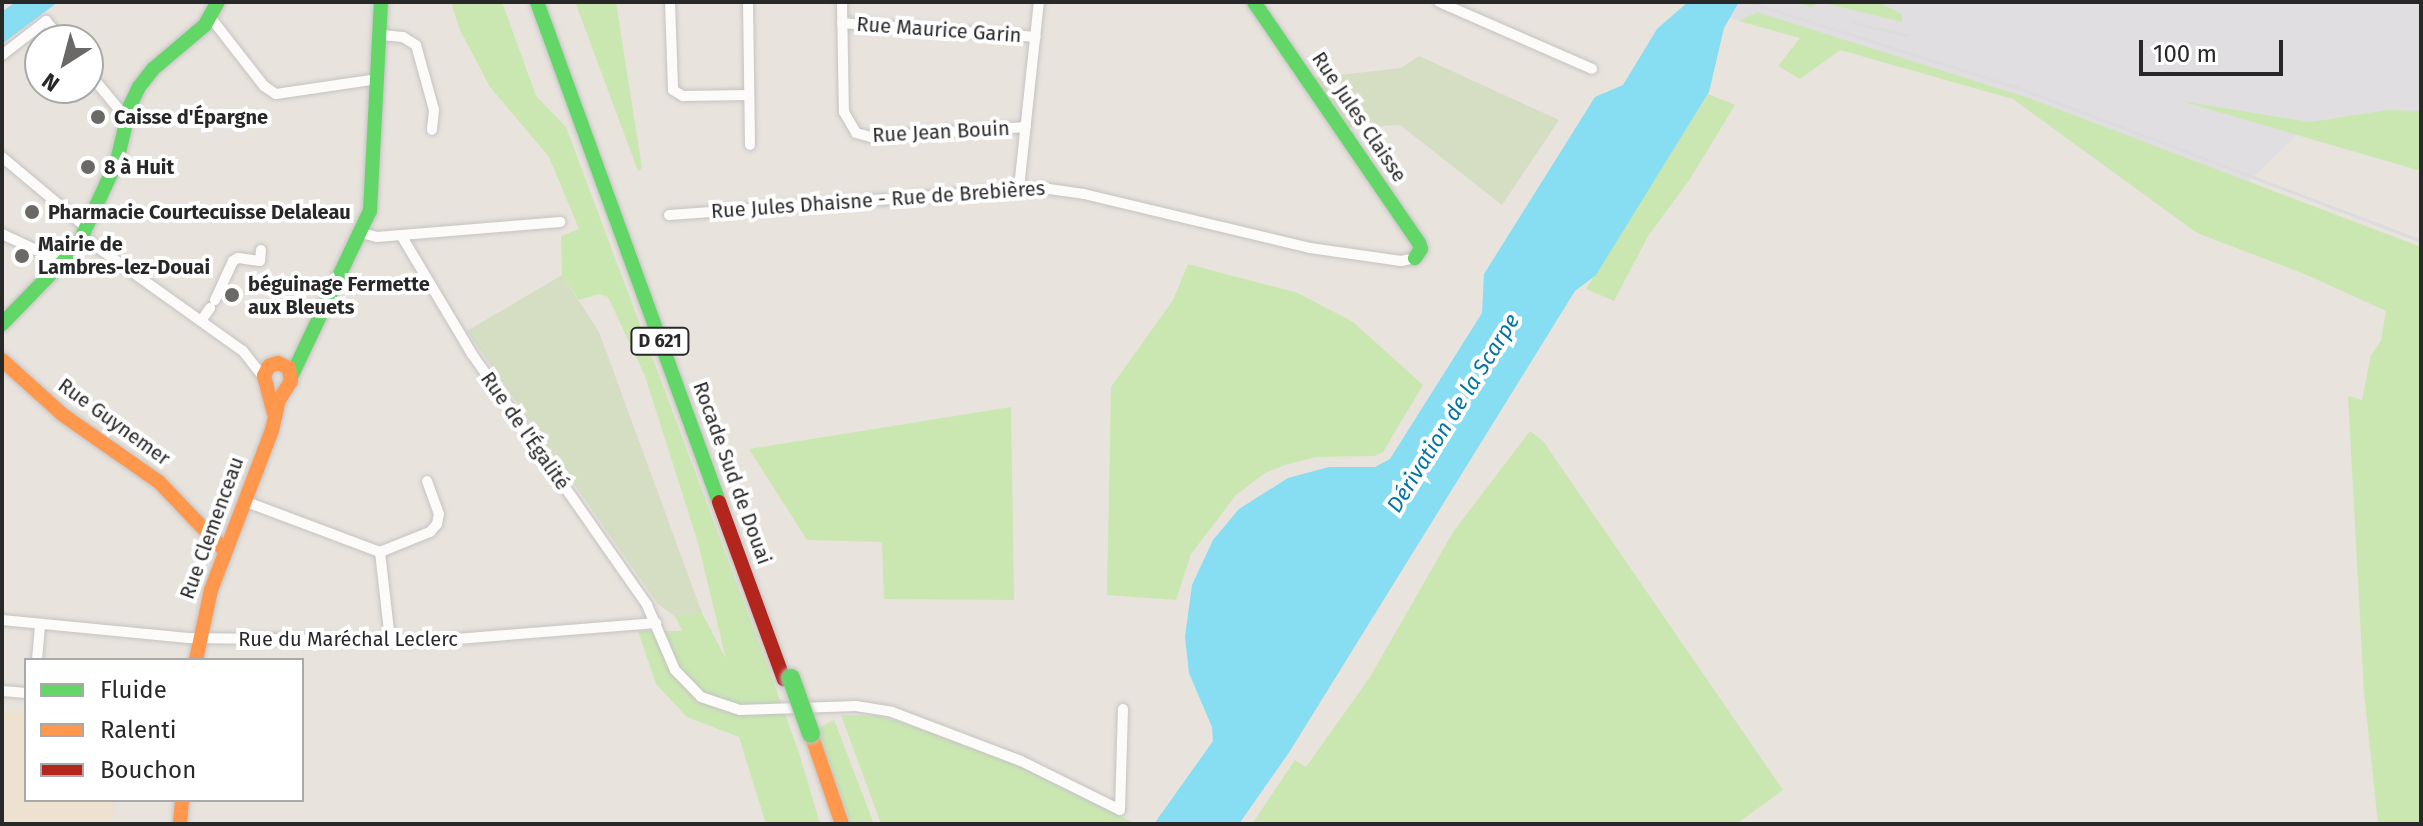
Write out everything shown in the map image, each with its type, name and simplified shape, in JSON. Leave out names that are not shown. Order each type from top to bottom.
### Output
[{"type":"main road","name":"Rue Clemenceau","points":[[196,658],[198,638],[211,590],[213,541],[233,529],[244,501],[274,413],[277,375],[311,335],[371,206],[381,2]]},
{"type":"main road","name":"Rocade Sud de Douai","points":[[537,2],[788,679]]},
{"type":"main road","name":"Rocade Sud de Douai","points":[[545,2],[842,824]]},
{"type":"main road","name":"Rue Jules Claisse","points":[[1254,2],[1419,243],[1421,249],[1415,258]]},
{"type":"main road","points":[[2,324],[64,263],[86,233],[117,161],[127,119],[146,77],[214,10]]},
{"type":"main road","name":"Rue Guynemer","points":[[2,360],[63,415],[159,482],[213,541]]},
{"type":"main road","name":"Rocade Sud de Douai","points":[[808,734],[832,824]]},
{"type":"main road","points":[[180,824],[182,802]]},
{"type":"street","points":[[670,2],[671,82],[676,93],[683,96],[749,95]]},
{"type":"street","points":[[748,2],[750,145]]},
{"type":"street","points":[[842,2],[842,23]]},
{"type":"street","points":[[1019,188],[1039,2]]},
{"type":"street","points":[[1439,2],[1592,69]]},
{"type":"street","points":[[214,10],[264,86],[276,94],[378,79]]},
{"type":"street","name":"Rue Maurice Garin","points":[[842,23],[1035,37]]},
{"type":"street","name":"Rue Jean Bouin","points":[[842,23],[845,117],[856,133],[871,137],[1026,127]]},
{"type":"street","points":[[381,35],[403,37],[416,45],[434,110],[432,130]]},
{"type":"street","points":[[2,55],[24,38]]},
{"type":"street","points":[[104,91],[127,119]]},
{"type":"street","points":[[2,157],[86,233],[277,375]]},
{"type":"street","name":"Rue Jules Dhaisne - Rue de Brebières","points":[[669,215],[1019,188],[1072,191],[1310,248],[1401,261],[1415,258]]},
{"type":"street","points":[[361,233],[377,237],[560,222]]},
{"type":"street","points":[[2,234],[64,263]]},
{"type":"street","name":"Rue de l'Égalité","points":[[401,235],[472,354],[647,605],[681,678],[694,692],[718,705],[750,710],[856,706],[892,712],[1021,761],[1120,810],[1123,709]]},
{"type":"street","points":[[201,321],[233,261],[238,258],[260,261],[261,250]]},
{"type":"street","points":[[243,351],[277,375]]},
{"type":"street","points":[[244,501],[380,552],[430,532],[437,524],[439,514],[427,481]]},
{"type":"street","points":[[380,552],[390,640]]},
{"type":"street","name":"Rue du Maréchal Leclerc","points":[[2,620],[198,638],[446,641],[656,623]]},
{"type":"street","points":[[37,658],[40,624]]},
{"type":"street","points":[[2,691],[24,693]]},
{"type":"shaded area","points":[[1674,2],[2421,2],[2421,111],[2387,110],[2310,122],[2197,233],[2013,99]]},
{"type":"shaded area","points":[[2,710],[24,712],[24,802],[115,802],[112,824],[2,824]]},
{"type":"green space","points":[[451,2],[502,2],[536,96],[566,127],[767,664],[820,824],[766,824],[739,737],[687,717],[656,684],[638,631],[682,631],[675,616],[702,613],[726,659],[698,543],[645,376],[608,297],[599,294],[579,300],[562,275],[561,236],[579,229],[549,157],[490,87],[460,30]]},
{"type":"green space","points":[[575,2],[616,2],[642,168],[638,171]]},
{"type":"green space","points":[[1796,2],[1820,2],[1811,7]]},
{"type":"green space","points":[[1820,2],[1878,2],[1902,14],[1902,22]]},
{"type":"green space","points":[[1757,12],[2029,98],[2421,247],[2421,824],[2378,824],[2364,692],[2348,396],[2362,400],[2371,355],[2381,341],[2386,311],[2307,275],[2197,233],[2013,99],[1840,50],[1800,79],[1778,66],[1800,38],[1739,21]]},
{"type":"green space","points":[[1419,56],[1559,120],[1502,205],[1400,125],[1347,128],[1313,78],[1401,68]]},
{"type":"green space","points":[[1708,94],[1735,105],[1690,179],[1648,236],[1614,301],[1586,289]]},
{"type":"green space","points":[[2181,101],[2310,122],[2387,110],[2421,111],[2421,171]]},
{"type":"green space","points":[[1188,264],[1298,293],[1353,322],[1423,385],[1383,452],[1374,456],[1316,457],[1285,465],[1265,473],[1236,495],[1191,554],[1176,600],[1107,595],[1111,387],[1173,300]]},
{"type":"green space","points":[[562,275],[599,332],[702,613],[675,616],[658,604],[467,331]]},
{"type":"green space","points":[[1011,407],[1014,600],[884,599],[882,542],[807,540],[749,449]]},
{"type":"green space","points":[[1530,431],[1543,441],[1783,790],[1736,824],[1252,824],[1295,760],[1306,767],[1370,677],[1453,532]]},
{"type":"green space","points":[[841,715],[880,716],[993,752],[1136,824],[881,824]]},
{"type":"green space","points":[[834,720],[874,824],[850,824],[817,729]]},
{"type":"water","points":[[15,2],[58,2],[29,24],[24,24],[24,28],[2,44],[2,12]]},
{"type":"water","name":"Dérivation de la Scarpe","points":[[1688,2],[1739,2],[1724,28],[1709,92],[1596,275],[1575,291],[1290,751],[1239,824],[1154,824],[1213,741],[1212,727],[1189,673],[1185,637],[1192,585],[1213,540],[1239,509],[1288,478],[1329,467],[1375,467],[1390,459],[1482,313],[1484,274],[1595,97],[1623,85],[1657,29]]},
{"type":"railway","points":[[1748,2],[2016,87],[2421,241]]},
{"type":"railway","points":[[1853,23],[1907,35]]},
{"type":"traffic: fast","points":[[2,324],[77,247],[117,161],[130,106],[139,87],[153,69],[205,25],[218,2]]},
{"type":"traffic: fast","points":[[292,375],[370,211],[381,2]]},
{"type":"traffic: fast","points":[[537,2],[719,502]]},
{"type":"traffic: fast","points":[[1254,2],[1419,243],[1421,249],[1415,258]]},
{"type":"traffic: fast","points":[[791,678],[811,734]]},
{"type":"traffic: slow","points":[[2,360],[63,415],[159,482],[225,551]]},
{"type":"traffic: slow","points":[[196,658],[211,590],[272,430],[279,400],[291,381],[289,368],[278,363],[269,366],[264,376],[274,413]]},
{"type":"traffic: slow","points":[[811,734],[842,824]]},
{"type":"traffic: slow","points":[[180,824],[182,802]]},
{"type":"traffic: jam","points":[[719,502],[784,680]]},
{"type":"place","name":"Caisse d'Épargne","points":[[98,117]]},
{"type":"place","name":"8 à Huit","points":[[88,167]]},
{"type":"place","name":"Pharmacie Courtecuisse Delaleau","points":[[32,212]]},
{"type":"place","name":"Mairie de Lambres-lez-Douai","points":[[22,256]]},
{"type":"place","name":"béguinage Fermette aux Bleuets","points":[[232,295]]}]
